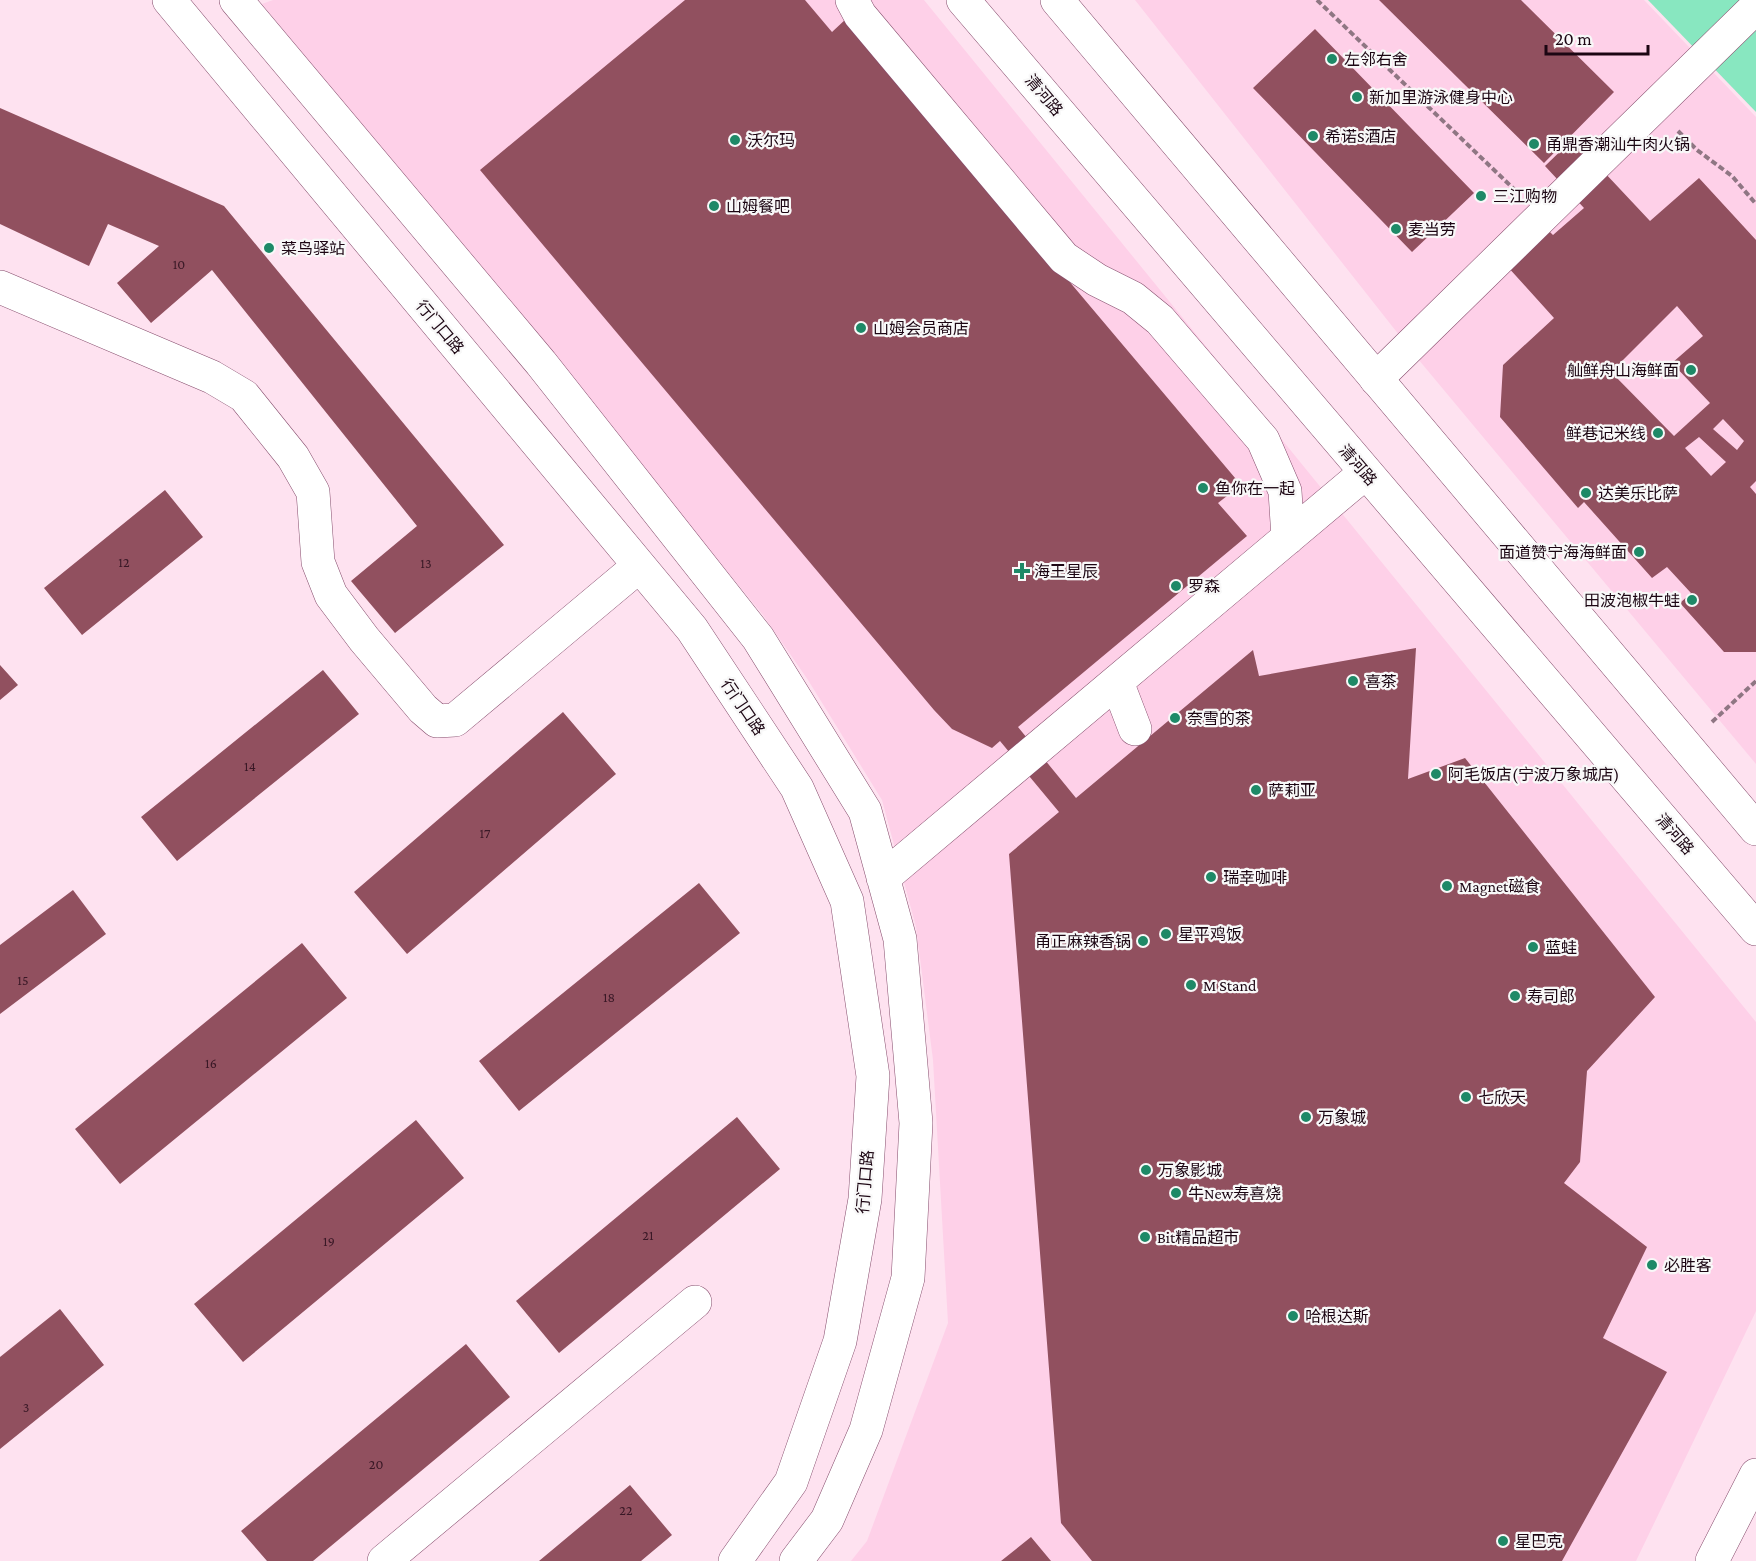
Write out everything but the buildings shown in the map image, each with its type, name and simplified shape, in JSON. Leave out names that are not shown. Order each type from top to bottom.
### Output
[{"type":"street","name":"行门口路","points":[[169,0],[692,629],[797,788],[847,901],[873,1076],[865,1199],[840,1341],[791,1482],[735,1561]]},
{"type":"street","points":[[236,0],[541,363],[758,638],[865,811],[900,939],[916,1123],[908,1278],[866,1430],[827,1520],[796,1561]]},
{"type":"street","points":[[852,0],[860,15],[1064,258],[1098,280],[1133,298],[1160,320],[1263,440],[1285,491],[1288,538]]},
{"type":"street","name":"清河路","points":[[963,0],[1756,929]]},
{"type":"street","points":[[1057,0],[1756,829]]},
{"type":"street","points":[[1376,379],[1756,7]]},
{"type":"street","points":[[0,287],[212,377],[244,396],[293,457],[313,492],[318,562],[331,595],[353,626],[423,709],[437,721],[456,720],[639,566]]},
{"type":"street","points":[[883,878],[1365,473]]},
{"type":"street","points":[[1117,682],[1135,729]]},
{"type":"street","points":[[384,1561],[695,1302]]},
{"type":"street","points":[[1712,1561],[1756,1475]]},
{"type":"path","points":[[1317,0],[1525,199]]},
{"type":"path","points":[[1676,129],[1697,150],[1732,176],[1756,204]]},
{"type":"path","points":[[1712,722],[1756,681]]},
{"type":"shaded area","points":[[273,0],[924,0],[1756,1022],[1756,1311],[1636,1561],[851,1561],[867,1541],[948,1323],[933,1060],[916,927],[882,800],[808,680],[763,615],[262,4]]},
{"type":"shaded area","points":[[1135,0],[1644,0],[1756,117],[1756,764],[1418,359]]},
{"type":"shaded area","points":[[1648,0],[1756,0],[1756,112]]},
{"type":"place","name":"左邻右舍","points":[[1332,59]]},
{"type":"place","name":"新加里游泳健身中心","points":[[1357,97]]},
{"type":"place","name":"希诺S酒店","points":[[1313,136]]},
{"type":"place","name":"沃尔玛","points":[[735,140]]},
{"type":"place","name":"甬鼎香潮汕牛肉火锅","points":[[1534,144]]},
{"type":"place","name":"三江购物","points":[[1481,196]]},
{"type":"place","name":"山姆餐吧","points":[[714,206]]},
{"type":"place","name":"麦当劳","points":[[1396,229]]},
{"type":"place","name":"菜鸟驿站","points":[[269,248]]},
{"type":"place","name":"山姆会员商店","points":[[861,328]]},
{"type":"place","name":"舢鲜舟山海鲜面","points":[[1691,370]]},
{"type":"place","name":"鲜巷记米线","points":[[1658,433]]},
{"type":"place","name":"鱼你在一起","points":[[1203,488]]},
{"type":"place","name":"达美乐比萨","points":[[1586,493]]},
{"type":"place","name":"面道赞宁海海鲜面","points":[[1639,552]]},
{"type":"place","name":"海王星辰","points":[[1022,571]]},
{"type":"place","name":"罗森","points":[[1176,586]]},
{"type":"place","name":"田波泡椒牛蛙","points":[[1692,600]]},
{"type":"place","name":"喜茶","points":[[1353,681]]},
{"type":"place","name":"奈雪的茶","points":[[1175,718]]},
{"type":"place","name":"阿毛饭店(宁波万象城店)","points":[[1436,774]]},
{"type":"place","name":"萨莉亚","points":[[1256,790]]},
{"type":"place","name":"瑞幸咖啡","points":[[1211,877]]},
{"type":"place","name":"Magnet磁食","points":[[1447,886]]},
{"type":"place","name":"星平鸡饭","points":[[1166,934]]},
{"type":"place","name":"甬正麻辣香锅","points":[[1143,941]]},
{"type":"place","name":"蓝蛙","points":[[1533,947]]},
{"type":"place","name":"M Stand","points":[[1191,985]]},
{"type":"place","name":"寿司郎","points":[[1515,996]]},
{"type":"place","name":"七欣天","points":[[1466,1097]]},
{"type":"place","name":"万象城","points":[[1306,1117]]},
{"type":"place","name":"万象影城","points":[[1146,1170]]},
{"type":"place","name":"牛New寿喜烧","points":[[1176,1193]]},
{"type":"place","name":"Bit精品超市","points":[[1145,1237]]},
{"type":"place","name":"必胜客","points":[[1652,1265]]},
{"type":"place","name":"哈根达斯","points":[[1293,1316]]},
{"type":"place","name":"星巴克","points":[[1503,1541]]}]
